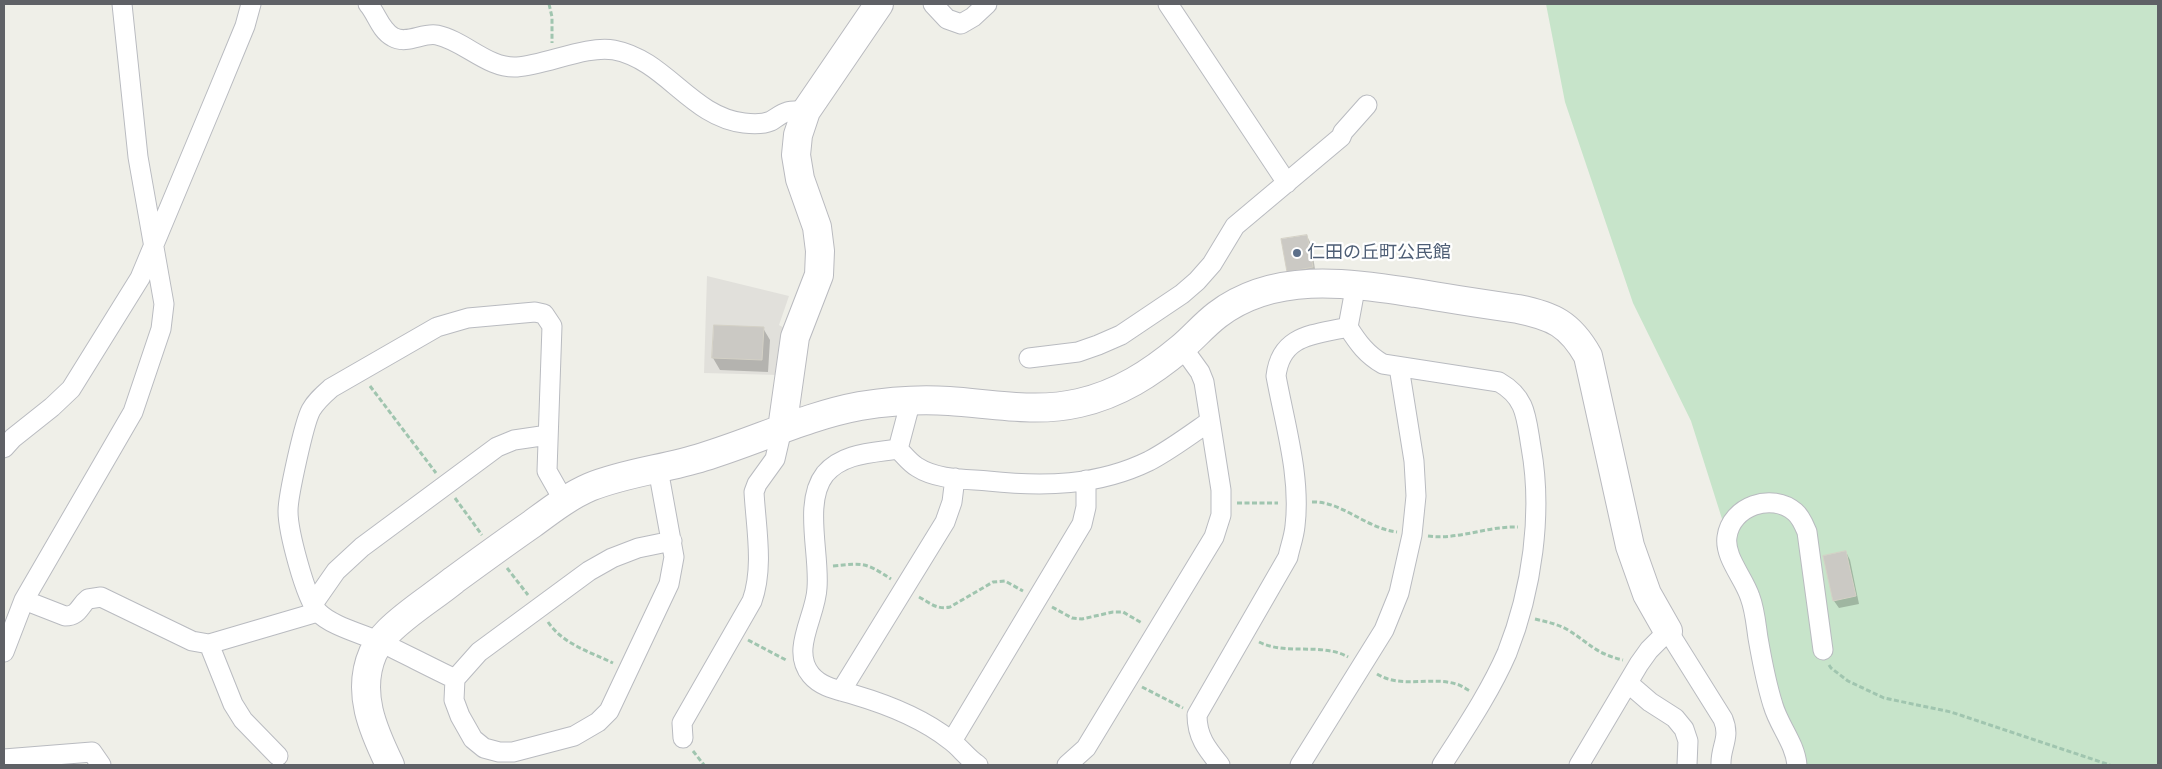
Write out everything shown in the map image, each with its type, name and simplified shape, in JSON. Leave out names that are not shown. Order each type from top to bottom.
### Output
[{"type":"street","points":[[4,652],[24,600],[133,412],[164,315],[164,304],[138,157],[122,4]]},
{"type":"street","points":[[4,448],[71,389],[140,278],[245,26],[251,4]]},
{"type":"street","points":[[368,4],[386,32],[395,38],[407,40],[434,34],[451,39],[499,65],[516,67],[592,51],[612,50],[632,54],[652,64],[706,110],[725,119],[746,123],[769,122],[787,112],[806,111]]},
{"type":"street","points":[[683,738],[682,723],[752,601],[757,587],[759,572],[754,492],[757,484],[775,459],[782,429],[795,337],[818,275],[820,251],[817,227],[800,179],[796,155],[798,135],[806,111],[879,4]]},
{"type":"street","points":[[933,4],[948,19],[961,24],[973,17],[987,4]]},
{"type":"street","points":[[1168,4],[1287,183]]},
{"type":"street","points":[[1029,358],[1078,352],[1098,345],[1121,335],[1182,294],[1198,281],[1212,264],[1235,226],[1341,137],[1342,132],[1367,104]]},
{"type":"street","points":[[390,765],[373,730],[367,704],[367,674],[372,655],[379,642],[407,616],[494,550],[564,501],[612,479],[698,459],[822,415],[860,406],[911,400],[949,401],[1014,408],[1052,407],[1101,398],[1124,388],[1147,374],[1182,347],[1216,316],[1239,301],[1262,292],[1313,282],[1356,284],[1543,314],[1554,319],[1575,336],[1588,356],[1592,368],[1633,554],[1647,594],[1727,728],[1721,765]]},
{"type":"street","points":[[1356,284],[1348,327],[1370,357],[1383,364],[1499,382],[1516,394],[1522,404],[1534,460],[1536,496],[1529,576],[1520,615],[1506,653],[1487,691],[1442,765]]},
{"type":"street","points":[[455,679],[379,642],[330,621],[315,608],[308,595],[289,524],[288,509],[310,411],[319,398],[331,388],[437,327],[468,318],[535,312],[544,314],[552,326],[547,471],[564,501]]},
{"type":"street","points":[[1220,765],[1202,741],[1197,729],[1197,715],[1288,557],[1295,528],[1297,502],[1276,376],[1278,363],[1284,351],[1291,344],[1303,338],[1348,327]]},
{"type":"street","points":[[1067,765],[1086,748],[1128,680],[1214,537],[1221,515],[1222,503],[1210,421],[1200,372],[1182,347]]},
{"type":"street","points":[[1300,765],[1380,636],[1399,594],[1412,535],[1416,496],[1414,461],[1399,367]]},
{"type":"street","points":[[898,449],[911,400]]},
{"type":"street","points":[[898,449],[917,467],[934,474],[1026,485],[1056,485],[1126,470],[1149,461],[1210,421]]},
{"type":"street","points":[[24,600],[65,616],[70,616],[76,614],[88,599],[102,597],[192,641],[209,644],[315,608],[336,571],[362,547],[497,447],[514,440],[548,435]]},
{"type":"street","points":[[898,449],[845,458],[825,474],[814,495],[818,567],[816,601],[803,642],[804,664],[818,682],[906,713],[936,729],[978,765]]},
{"type":"street","points":[[658,469],[672,541],[674,557],[669,584],[609,711],[587,730],[574,736],[513,752],[499,752],[484,748],[473,739],[460,716],[454,700],[455,679],[479,652],[589,571],[612,558],[638,548],[672,541]]},
{"type":"street","points":[[841,691],[950,512],[955,478]]},
{"type":"street","points":[[952,741],[1082,524],[1086,507],[1086,480]]},
{"type":"street","points":[[1796,765],[1795,751],[1774,708],[1764,673],[1751,600],[1745,582],[1728,552],[1727,538],[1731,524],[1739,514],[1751,506],[1764,502],[1784,505],[1796,512],[1802,521],[1807,532],[1822,650]]},
{"type":"street","points":[[1579,765],[1639,664],[1649,650],[1668,631]]},
{"type":"street","points":[[209,644],[233,704],[243,720],[278,756]]},
{"type":"street","points":[[1628,683],[1650,702],[1675,718],[1684,729],[1688,741],[1687,765]]},
{"type":"street","points":[[4,759],[92,752],[101,765]]},
{"type":"path","points":[[549,4],[552,17],[552,60]]},
{"type":"path","points":[[1222,503],[1297,502]]},
{"type":"path","points":[[818,567],[860,563],[870,566],[936,607],[942,608],[950,607],[992,582],[1005,581],[1072,618],[1082,619],[1113,612],[1123,612],[1157,631]]},
{"type":"path","points":[[1520,615],[1555,624],[1569,630],[1594,650],[1607,656],[1639,664]]},
{"type":"path","points":[[734,633],[793,664]]},
{"type":"path","points":[[1822,650],[1831,668],[1848,681],[1884,698],[1951,712],[2110,765]]},
{"type":"path","points":[[1128,680],[1197,715]]},
{"type":"shaded area","points":[[707,276],[789,296],[779,325],[786,329],[778,375],[704,373]]},
{"type":"green space","points":[[1546,4],[2158,4],[2158,765],[1800,765],[1691,421],[1633,303],[1565,102]]},
{"type":"building","name":"仁田の丘町公民館","points":[[1307,235],[1313,267],[1287,272],[1281,239]]},
{"type":"building","points":[[714,325],[764,327],[762,360],[712,358]]},
{"type":"building","points":[[1846,551],[1856,596],[1833,601],[1823,556]]},
{"type":"place","name":"仁田の丘町公民館","points":[[1297,253]]}]
